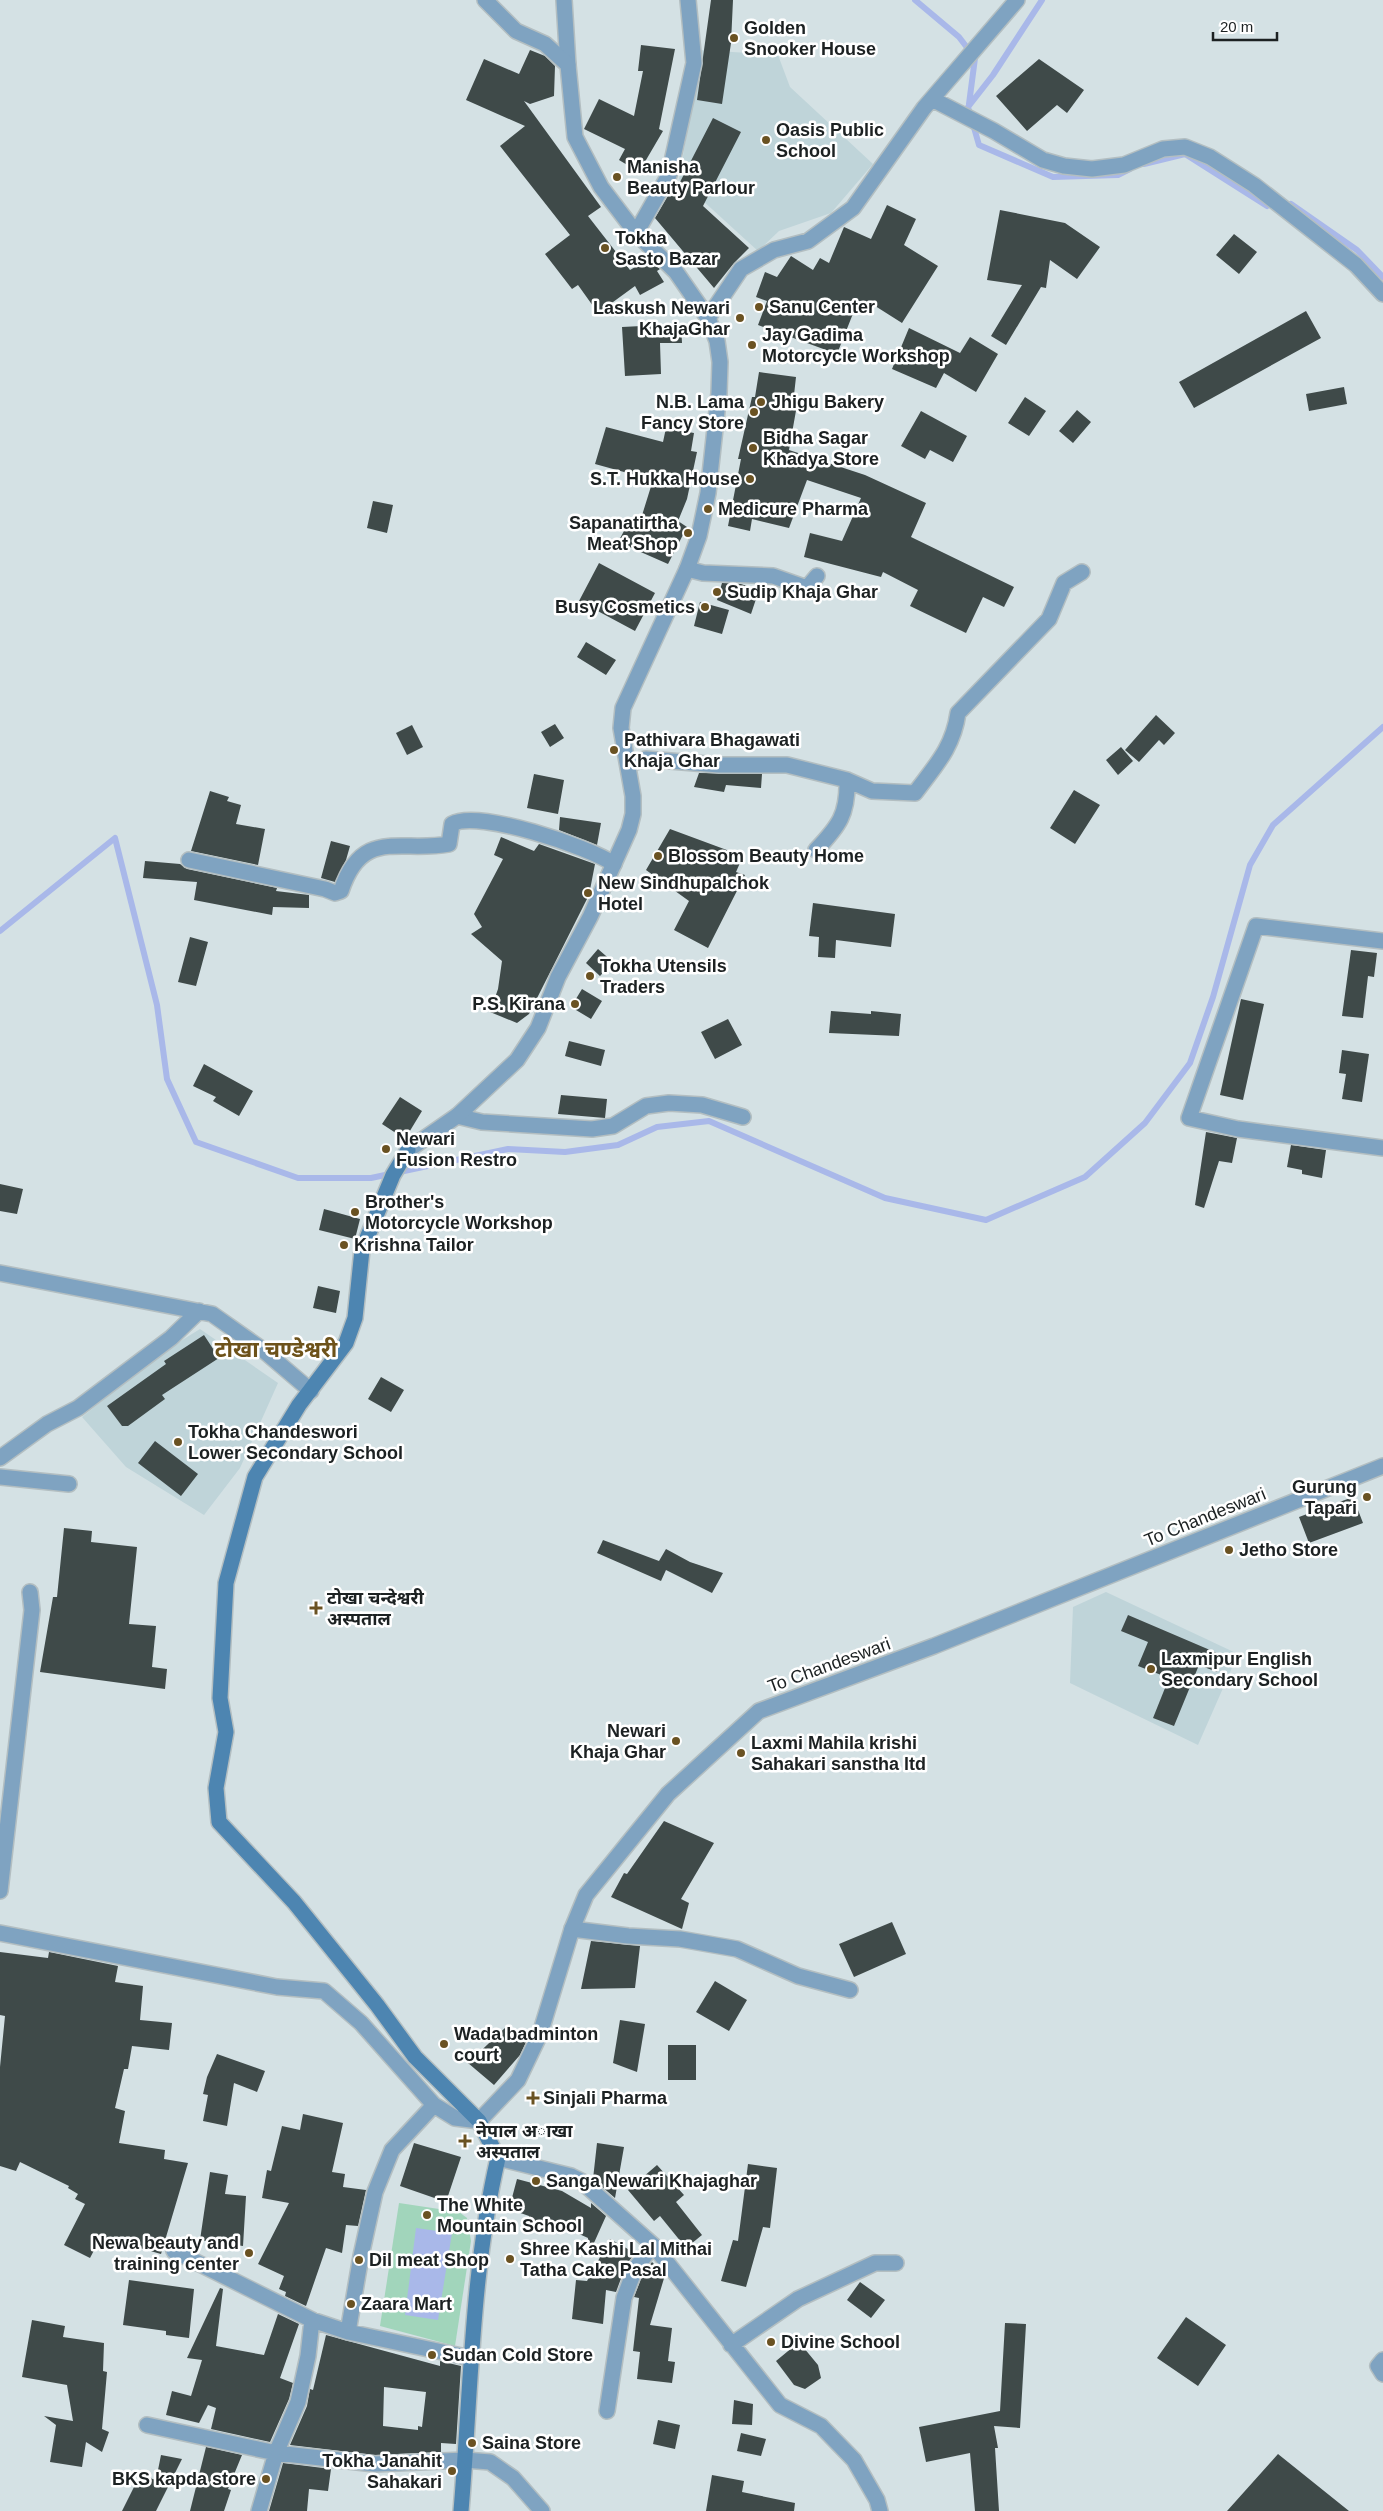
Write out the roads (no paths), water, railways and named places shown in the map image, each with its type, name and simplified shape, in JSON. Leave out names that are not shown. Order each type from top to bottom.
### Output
[{"type":"main road","points":[[408,1150],[393,1175],[362,1250],[354,1318],[346,1343],[299,1405],[256,1477],[226,1583],[220,1698],[226,1732],[216,1788],[219,1822],[294,1902],[377,2005],[415,2057],[479,2121],[498,2158],[486,2210],[471,2358],[461,2511]]},
{"type":"street","points":[[485,0],[516,31],[545,44],[568,65]]},
{"type":"street","points":[[408,1150],[457,1116],[517,1060],[530,1044],[558,977],[590,917],[629,830],[633,814],[628,764],[621,728],[623,708],[687,569],[699,536],[708,493],[719,393],[717,341],[708,318],[676,272],[636,233],[601,187],[575,137],[564,0]]},
{"type":"street","points":[[636,233],[669,175],[682,119],[694,63],[688,0]]},
{"type":"street","points":[[708,318],[741,268],[774,250],[808,241],[853,208],[932,99],[1017,0]]},
{"type":"street","points":[[932,99],[982,124],[1042,160],[1064,166],[1092,169],[1124,165],[1163,149],[1184,147],[1210,157],[1254,185],[1356,265],[1383,294]]},
{"type":"street","points":[[687,569],[703,573],[773,576],[807,588],[817,576]]},
{"type":"street","points":[[628,764],[646,760],[719,765],[787,765],[847,780],[872,791],[915,793],[944,754],[955,732],[958,713],[1049,619],[1064,583],[1082,572]]},
{"type":"street","points":[[816,850],[834,831],[848,803],[847,780]]},
{"type":"street","points":[[189,860],[336,893],[341,891],[350,867],[362,855],[394,845],[449,844],[452,824],[462,821],[509,825],[599,854],[614,864]]},
{"type":"street","points":[[1383,941],[1256,926],[1189,1118],[1238,1129],[1383,1148]]},
{"type":"street","points":[[457,1116],[482,1122],[592,1128],[613,1126],[646,1106],[669,1103],[702,1105],[743,1117]]},
{"type":"street","points":[[0,1273],[212,1314],[250,1341],[311,1391]]},
{"type":"street","points":[[0,1458],[47,1424],[84,1404],[171,1338],[199,1311]]},
{"type":"street","name":"To Chandeswari","points":[[479,2121],[518,2080],[540,2034],[572,1929],[586,1895],[668,1794],[759,1711],[951,1639],[1383,1466]]},
{"type":"street","points":[[0,1477],[69,1484]]},
{"type":"street","points":[[0,1891],[32,1610],[30,1592]]},
{"type":"street","points":[[572,1929],[628,1936],[680,1939],[737,1949],[798,1976],[850,1990]]},
{"type":"street","points":[[0,1933],[277,1987],[324,1991],[361,2023],[434,2105],[455,2118],[479,2121]]},
{"type":"street","points":[[348,2332],[361,2256],[375,2192],[392,2150],[434,2105]]},
{"type":"street","points":[[498,2158],[571,2176],[580,2181],[653,2245],[780,2406],[821,2426],[854,2460],[878,2500],[880,2511]]},
{"type":"street","points":[[607,2411],[624,2298],[635,2269],[653,2245]]},
{"type":"street","points":[[174,2251],[312,2320],[348,2332],[471,2358]]},
{"type":"street","points":[[731,2345],[798,2299],[875,2263],[896,2263]]},
{"type":"street","points":[[259,2511],[276,2453],[298,2402],[308,2356],[312,2320]]},
{"type":"street","points":[[1383,2360],[1378,2366],[1383,2374]]},
{"type":"street","points":[[147,2424],[276,2453],[375,2464],[465,2460],[490,2462],[513,2478],[542,2511]]},
{"type":"water","points":[[416,2228],[452,2233],[438,2320],[405,2315]]},
{"type":"waterway","points":[[915,0],[959,37],[975,58],[969,104]]},
{"type":"waterway","points":[[1042,0],[993,75],[968,107],[979,145],[1053,177],[1118,175],[1130,169]]},
{"type":"waterway","points":[[1144,164],[1185,154],[1267,206]]},
{"type":"waterway","points":[[1291,204],[1357,250],[1383,277]]},
{"type":"waterway","points":[[0,931],[115,838],[157,1005],[167,1079],[196,1142],[298,1178],[371,1178],[508,1149],[565,1152],[618,1145],[657,1127],[709,1121],[885,1198],[986,1220],[1085,1177],[1145,1123],[1190,1063],[1213,997],[1250,865],[1273,825],[1383,727]]},
{"type":"place","name":"Golden Snooker House","points":[[734,38]]},
{"type":"place","name":"Oasis Public School","points":[[766,140]]},
{"type":"place","name":"Manisha Beauty Parlour","points":[[617,177]]},
{"type":"place","name":"Tokha Sasto Bazar","points":[[605,248]]},
{"type":"place","name":"Sanu Center","points":[[759,307]]},
{"type":"place","name":"Laskush Newari KhajaGhar","points":[[740,318]]},
{"type":"place","name":"Jay Gadima Motorcycle Workshop","points":[[752,345]]},
{"type":"place","name":"Jhigu Bakery","points":[[761,402]]},
{"type":"place","name":"N.B. Lama Fancy Store","points":[[754,412]]},
{"type":"place","name":"Bidha Sagar Khadya Store","points":[[753,448]]},
{"type":"place","name":"S.T. Hukka House","points":[[750,479]]},
{"type":"place","name":"Medicure Pharma","points":[[708,509]]},
{"type":"place","name":"Sapanatirtha Meat Shop","points":[[688,533]]},
{"type":"place","name":"Sudip Khaja Ghar","points":[[717,592]]},
{"type":"place","name":"Busy Cosmetics","points":[[705,607]]},
{"type":"place","name":"Pathivara Bhagawati Khaja Ghar","points":[[614,750]]},
{"type":"place","name":"Blossom Beauty Home","points":[[658,856]]},
{"type":"place","name":"New Sindhupalchok Hotel","points":[[588,893]]},
{"type":"place","name":"Tokha Utensils Traders","points":[[590,976]]},
{"type":"place","name":"P.S. Kirana","points":[[575,1004]]},
{"type":"place","name":"Newari Fusion Restro","points":[[386,1149]]},
{"type":"place","name":"Brother's Motorcycle Workshop","points":[[355,1212]]},
{"type":"place","name":"Krishna Tailor","points":[[344,1245]]},
{"type":"place","name":"Tokha Chandeswori Lower Secondary School","points":[[178,1442]]},
{"type":"place","name":"Gurung Tapari","points":[[1367,1497]]},
{"type":"place","name":"Jetho Store","points":[[1229,1550]]},
{"type":"place","name":"टोखा चन्देश्वरी अस्पताल","points":[[316,1608]]},
{"type":"place","name":"Laxmipur English Secondary School","points":[[1151,1669]]},
{"type":"place","name":"Newari Khaja Ghar","points":[[676,1741]]},
{"type":"place","name":"Laxmi Mahila krishi Sahakari sanstha ltd","points":[[741,1753]]},
{"type":"place","name":"Wada badminton court","points":[[444,2044]]},
{"type":"place","name":"Sinjali Pharma","points":[[533,2098]]},
{"type":"place","name":"नेपाल अाखा अस्पताल","points":[[465,2141]]},
{"type":"place","name":"Sanga Newari Khajaghar","points":[[536,2181]]},
{"type":"place","name":"The White Mountain School","points":[[427,2215]]},
{"type":"place","name":"Newa beauty and training center","points":[[249,2253]]},
{"type":"place","name":"Shree Kashi Lal Mithai Tatha Cake Pasal","points":[[510,2259]]},
{"type":"place","name":"Dil meat Shop","points":[[359,2260]]},
{"type":"place","name":"Zaara Mart","points":[[351,2304]]},
{"type":"place","name":"Divine School","points":[[771,2342]]},
{"type":"place","name":"Sudan Cold Store","points":[[432,2355]]},
{"type":"place","name":"Saina Store","points":[[472,2443]]},
{"type":"place","name":"Tokha Janahit Sahakari","points":[[452,2471]]},
{"type":"place","name":"BKS kapda store","points":[[266,2479]]},
{"type":"district","name":"टोखा चण्डेश्वरी","points":[[276,1349]]}]
